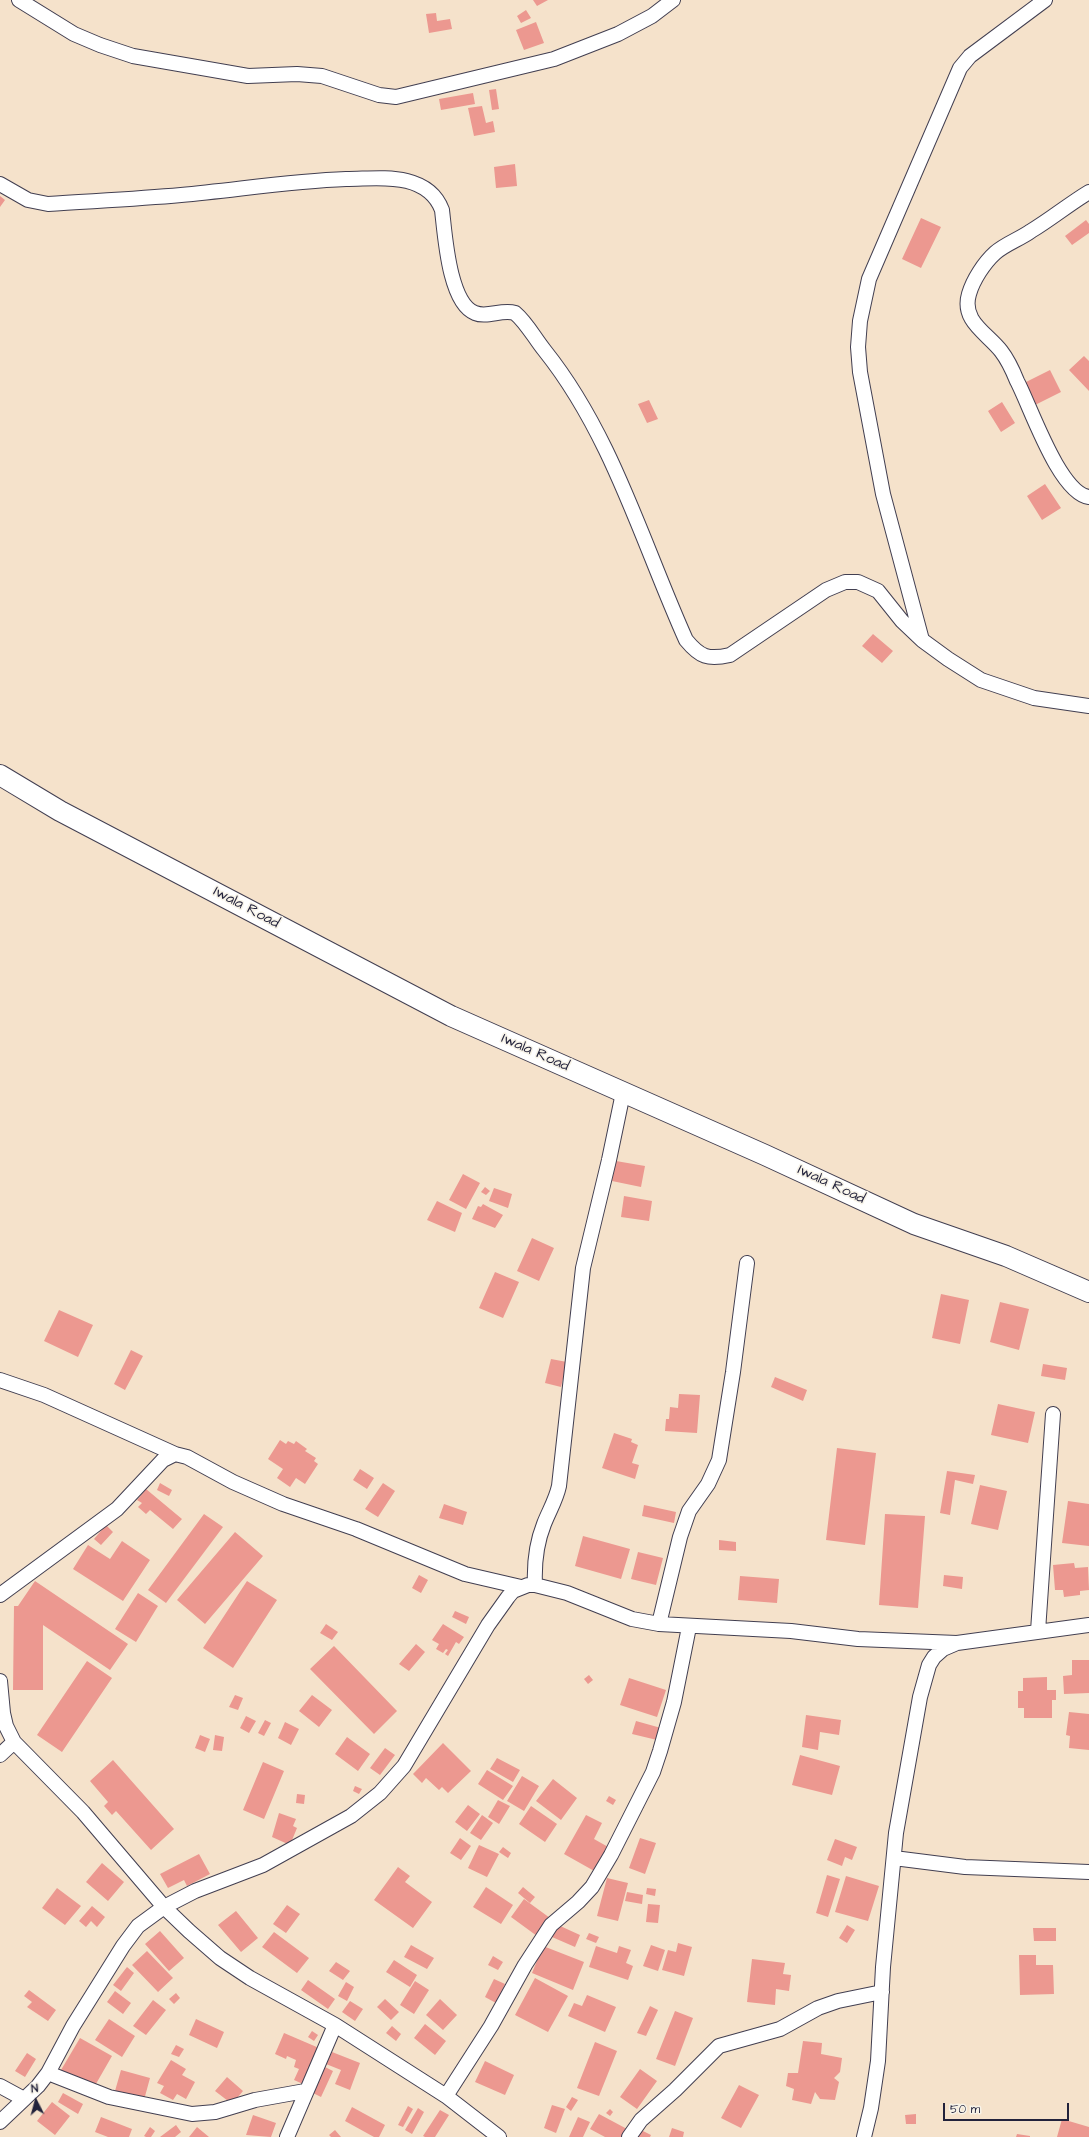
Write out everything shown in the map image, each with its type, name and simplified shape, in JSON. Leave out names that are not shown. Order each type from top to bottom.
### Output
[{"type":"street","points":[[19,0],[74,34],[100,45],[133,56],[248,76],[297,74],[322,76],[379,96],[396,97],[554,59],[618,34],[652,16],[673,0]]},
{"type":"street","points":[[922,640],[883,494],[860,372],[858,347],[860,321],[870,279],[960,68],[970,56],[1045,0]]},
{"type":"street","points":[[0,184],[28,200],[48,204],[181,195],[315,180],[386,178],[407,181],[419,186],[438,200],[442,210],[452,278],[455,289],[468,309],[475,314],[483,315],[515,313],[557,365],[585,408],[640,530],[683,633],[693,648],[704,656],[718,658],[730,655],[826,590],[851,581],[867,584],[878,591],[902,621],[922,640],[982,680],[1034,698],[1089,706]]},
{"type":"street","points":[[1089,192],[1030,232],[995,252],[983,267],[974,284],[969,295],[968,308],[977,328],[997,346],[1008,363],[1058,467],[1074,488],[1089,497]]},
{"type":"street","name":"Iwala Road","points":[[0,775],[60,811],[451,1016],[765,1155],[914,1224],[1006,1256],[1089,1292]]},
{"type":"street","points":[[0,2122],[48,2073],[73,2026],[130,1936],[138,1926],[164,1907],[196,1891],[263,1865],[290,1851],[351,1816],[380,1793],[404,1766],[488,1625],[508,1597],[528,1586],[544,1522],[555,1501],[559,1486],[583,1268],[609,1160],[623,1093]]},
{"type":"street","points":[[659,1624],[682,1531],[689,1511],[708,1484],[719,1460],[733,1372],[747,1263]]},
{"type":"street","points":[[0,1380],[50,1398],[187,1458],[234,1482],[283,1504],[356,1529],[465,1574],[567,1593],[632,1619],[689,1627],[791,1631],[858,1639],[956,1643],[1089,1625]]},
{"type":"street","points":[[1038,1631],[1053,1414]]},
{"type":"street","points":[[0,1595],[117,1509],[163,1460],[175,1454]]},
{"type":"street","points":[[446,2096],[491,2026],[551,1925],[578,1902],[592,1887],[608,1861],[655,1765],[674,1702],[689,1627]]},
{"type":"street","points":[[864,2137],[871,2108],[878,2061],[883,1967],[894,1858],[915,1726],[925,1676],[934,1657],[943,1649],[956,1643]]},
{"type":"street","points":[[0,1681],[6,1726],[14,1742],[83,1812],[164,1907],[220,1958],[250,1978],[335,2026],[446,2096],[499,2137]]},
{"type":"street","points":[[0,1755],[14,1742]]},
{"type":"street","points":[[894,1858],[965,1867],[1089,1872]]},
{"type":"street","points":[[629,2137],[641,2120],[675,2090],[720,2046],[780,2029],[818,2008],[838,2001],[882,1992]]},
{"type":"street","points":[[287,2137],[305,2091],[335,2026]]},
{"type":"street","points":[[48,2073],[109,2097],[192,2114],[215,2112],[255,2100],[305,2091]]},
{"type":"street","points":[[0,2086],[24,2099]]},
{"type":"building","points":[[533,0],[548,0],[537,6]]},
{"type":"building","points":[[526,10],[531,18],[521,23],[517,16]]},
{"type":"building","points":[[436,13],[437,21],[450,19],[452,29],[429,33],[426,14]]},
{"type":"building","points":[[536,22],[544,43],[524,50],[516,30]]},
{"type":"building","points":[[496,89],[499,109],[492,110],[489,90]]},
{"type":"building","points":[[473,93],[475,104],[441,110],[439,99]]},
{"type":"building","points":[[482,106],[486,123],[493,121],[495,132],[474,136],[468,108]]},
{"type":"building","points":[[515,164],[517,186],[496,188],[494,167]]},
{"type":"building","points":[[0,196],[5,200],[0,207]]},
{"type":"building","points":[[921,218],[941,227],[921,268],[902,259]]},
{"type":"building","points":[[1086,220],[1089,224],[1089,233],[1072,245],[1065,236]]},
{"type":"building","points":[[1084,356],[1089,361],[1089,391],[1069,370]]},
{"type":"building","points":[[1050,370],[1061,392],[1035,405],[1024,383]]},
{"type":"building","points":[[649,400],[658,419],[647,423],[638,404]]},
{"type":"building","points":[[1002,402],[1015,423],[1001,432],[988,411]]},
{"type":"building","points":[[1045,484],[1061,508],[1042,520],[1027,496]]},
{"type":"building","points":[[873,634],[893,651],[882,663],[862,646]]},
{"type":"building","points":[[616,1161],[645,1166],[641,1187],[612,1181]]},
{"type":"building","points":[[463,1174],[480,1183],[466,1209],[449,1200]]},
{"type":"building","points":[[485,1187],[490,1191],[486,1195],[481,1192]]},
{"type":"building","points":[[494,1188],[512,1194],[508,1208],[489,1201]]},
{"type":"building","points":[[624,1196],[652,1201],[649,1221],[621,1217]]},
{"type":"building","points":[[437,1201],[462,1213],[455,1232],[427,1220]]},
{"type":"building","points":[[483,1204],[503,1215],[495,1228],[472,1219],[478,1206],[481,1207]]},
{"type":"building","points":[[532,1238],[554,1248],[539,1281],[517,1271]]},
{"type":"building","points":[[495,1272],[519,1282],[503,1318],[479,1308]]},
{"type":"building","points":[[941,1294],[969,1300],[960,1344],[932,1338]]},
{"type":"building","points":[[1000,1302],[1029,1309],[1019,1350],[990,1342]]},
{"type":"building","points":[[59,1310],[93,1325],[78,1357],[44,1341]]},
{"type":"building","points":[[131,1350],[143,1356],[125,1390],[114,1384]]},
{"type":"building","points":[[551,1359],[567,1362],[561,1387],[545,1383]]},
{"type":"building","points":[[1043,1364],[1067,1368],[1065,1380],[1041,1376]]},
{"type":"building","points":[[775,1377],[807,1390],[803,1401],[771,1387]]},
{"type":"building","points":[[679,1394],[700,1395],[697,1433],[665,1431],[666,1419],[669,1419],[670,1407],[678,1408]]},
{"type":"building","points":[[998,1404],[1035,1412],[1028,1443],[991,1435]]},
{"type":"building","points":[[614,1433],[632,1439],[631,1442],[638,1445],[632,1463],[639,1465],[635,1479],[602,1468]]},
{"type":"building","points":[[280,1440],[286,1444],[288,1441],[294,1444],[296,1441],[307,1449],[305,1451],[316,1458],[314,1461],[318,1464],[305,1484],[296,1478],[290,1487],[277,1478],[283,1469],[268,1459]]},
{"type":"building","points":[[837,1448],[876,1453],[865,1545],[826,1540]]},
{"type":"building","points":[[360,1469],[374,1478],[367,1489],[353,1480]]},
{"type":"building","points":[[947,1471],[975,1475],[973,1484],[955,1480],[950,1515],[940,1513]]},
{"type":"building","points":[[160,1483],[172,1490],[169,1496],[157,1490]]},
{"type":"building","points":[[383,1483],[395,1491],[378,1517],[365,1509]]},
{"type":"building","points":[[980,1485],[1007,1491],[998,1530],[971,1524]]},
{"type":"building","points":[[146,1489],[182,1519],[173,1529],[150,1510],[146,1514],[138,1507],[142,1503],[137,1500]]},
{"type":"building","points":[[1068,1501],[1089,1504],[1089,1546],[1062,1543]]},
{"type":"building","points":[[444,1504],[467,1512],[463,1525],[439,1518]]},
{"type":"building","points":[[644,1505],[676,1512],[674,1523],[642,1516]]},
{"type":"building","points":[[204,1514],[223,1527],[166,1603],[148,1590]]},
{"type":"building","points":[[885,1514],[925,1516],[918,1608],[879,1605]]},
{"type":"building","points":[[106,1525],[113,1532],[101,1545],[94,1539]]},
{"type":"building","points":[[235,1532],[263,1556],[205,1624],[177,1600]]},
{"type":"building","points":[[583,1536],[630,1549],[621,1579],[575,1566]]},
{"type":"building","points":[[719,1540],[736,1542],[736,1551],[719,1550]]},
{"type":"building","points":[[122,1541],[150,1560],[123,1601],[73,1569],[88,1545],[110,1559]]},
{"type":"building","points":[[638,1552],[663,1558],[656,1585],[631,1579]]},
{"type":"building","points":[[1074,1563],[1075,1568],[1088,1567],[1089,1590],[1080,1591],[1080,1595],[1064,1597],[1063,1590],[1055,1590],[1053,1565]]},
{"type":"building","points":[[419,1575],[428,1580],[421,1593],[412,1588]]},
{"type":"building","points":[[944,1575],[963,1577],[962,1589],[943,1586]]},
{"type":"building","points":[[740,1576],[779,1579],[777,1603],[738,1600]]},
{"type":"building","points":[[35,1581],[128,1644],[110,1670],[43,1625],[43,1690],[13,1690],[14,1606],[18,1606]]},
{"type":"building","points":[[247,1581],[277,1600],[233,1668],[203,1648]]},
{"type":"building","points":[[138,1593],[158,1606],[136,1642],[115,1629]]},
{"type":"building","points":[[455,1611],[469,1617],[466,1624],[452,1617]]},
{"type":"building","points":[[326,1624],[338,1632],[332,1640],[320,1633]]},
{"type":"building","points":[[443,1624],[464,1637],[459,1644],[456,1642],[448,1656],[445,1654],[448,1650],[446,1649],[443,1653],[436,1649],[439,1644],[432,1640]]},
{"type":"building","points":[[416,1644],[425,1652],[409,1671],[399,1664]]},
{"type":"building","points":[[334,1646],[397,1711],[374,1734],[310,1669]]},
{"type":"building","points":[[1072,1660],[1089,1660],[1089,1693],[1064,1694],[1063,1676],[1072,1675]]},
{"type":"building","points":[[87,1661],[112,1678],[62,1752],[37,1735]]},
{"type":"building","points":[[589,1675],[593,1680],[588,1684],[584,1679]]},
{"type":"building","points":[[1047,1677],[1047,1690],[1056,1690],[1056,1700],[1052,1700],[1052,1718],[1024,1718],[1024,1708],[1018,1708],[1018,1691],[1023,1691],[1023,1678]]},
{"type":"building","points":[[629,1678],[666,1690],[657,1717],[620,1705]]},
{"type":"building","points":[[235,1695],[243,1698],[238,1710],[229,1707]]},
{"type":"building","points":[[312,1695],[332,1710],[319,1727],[299,1711]]},
{"type":"building","points":[[1069,1712],[1089,1714],[1089,1750],[1069,1748],[1070,1736],[1066,1735]]},
{"type":"building","points":[[806,1715],[841,1720],[839,1735],[820,1732],[818,1750],[802,1747]]},
{"type":"building","points":[[246,1716],[256,1721],[249,1733],[240,1728]]},
{"type":"building","points":[[265,1720],[271,1723],[264,1736],[258,1733]]},
{"type":"building","points":[[636,1721],[661,1728],[657,1740],[632,1734]]},
{"type":"building","points":[[285,1722],[299,1729],[291,1745],[278,1738]]},
{"type":"building","points":[[200,1735],[210,1739],[205,1752],[195,1748]]},
{"type":"building","points":[[215,1735],[224,1737],[222,1751],[213,1750]]},
{"type":"building","points":[[347,1737],[370,1754],[358,1771],[335,1754]]},
{"type":"building","points":[[443,1743],[471,1771],[448,1793],[442,1787],[439,1790],[426,1778],[422,1783],[413,1774]]},
{"type":"building","points":[[385,1748],[395,1755],[380,1775],[370,1768]]},
{"type":"building","points":[[800,1755],[840,1766],[832,1795],[792,1785]]},
{"type":"building","points":[[497,1758],[520,1770],[513,1782],[490,1769]]},
{"type":"building","points":[[113,1760],[174,1829],[151,1850],[116,1811],[112,1815],[104,1806],[108,1802],[90,1781]]},
{"type":"building","points":[[263,1762],[284,1771],[264,1819],[243,1810]]},
{"type":"building","points":[[487,1770],[513,1786],[503,1800],[478,1784]]},
{"type":"building","points":[[522,1776],[539,1786],[524,1811],[507,1801]]},
{"type":"building","points":[[553,1779],[577,1798],[561,1820],[536,1801]]},
{"type":"building","points":[[355,1786],[362,1789],[359,1794],[353,1791]]},
{"type":"building","points":[[297,1794],[305,1795],[304,1804],[296,1803]]},
{"type":"building","points":[[609,1796],[616,1800],[613,1805],[606,1801]]},
{"type":"building","points":[[498,1800],[510,1806],[499,1824],[488,1817]]},
{"type":"building","points":[[468,1805],[480,1814],[467,1831],[455,1822]]},
{"type":"building","points":[[531,1806],[557,1824],[545,1842],[519,1824]]},
{"type":"building","points":[[279,1813],[296,1819],[293,1826],[297,1828],[290,1845],[272,1837]]},
{"type":"building","points":[[482,1815],[493,1823],[481,1840],[470,1833]]},
{"type":"building","points":[[586,1815],[602,1823],[594,1839],[610,1848],[596,1872],[564,1854]]},
{"type":"building","points":[[460,1838],[471,1846],[461,1860],[450,1853]]},
{"type":"building","points":[[640,1838],[656,1843],[645,1874],[629,1868]]},
{"type":"building","points":[[835,1839],[857,1847],[852,1860],[845,1857],[842,1866],[827,1860]]},
{"type":"building","points":[[479,1845],[499,1854],[487,1877],[468,1868]]},
{"type":"building","points":[[503,1847],[511,1853],[508,1858],[499,1852]]},
{"type":"building","points":[[199,1854],[210,1874],[187,1886],[184,1880],[168,1888],[160,1874]]},
{"type":"building","points":[[102,1863],[124,1882],[108,1901],[86,1882]]},
{"type":"building","points":[[398,1867],[410,1876],[405,1882],[432,1902],[413,1928],[374,1900]]},
{"type":"building","points":[[827,1875],[840,1879],[828,1917],[816,1913]]},
{"type":"building","points":[[846,1876],[879,1886],[868,1921],[835,1912]]},
{"type":"building","points":[[607,1878],[628,1883],[618,1921],[597,1916]]},
{"type":"building","points":[[486,1887],[513,1905],[501,1924],[473,1907]]},
{"type":"building","points":[[523,1887],[535,1897],[530,1903],[518,1893]]},
{"type":"building","points":[[57,1888],[81,1906],[65,1925],[42,1908]]},
{"type":"building","points":[[647,1888],[656,1889],[655,1896],[646,1894]]},
{"type":"building","points":[[627,1892],[643,1895],[642,1904],[625,1901]]},
{"type":"building","points":[[524,1899],[550,1918],[537,1936],[511,1917]]},
{"type":"building","points":[[648,1904],[660,1905],[658,1923],[646,1922]]},
{"type":"building","points":[[287,1905],[300,1914],[286,1933],[273,1924]]},
{"type":"building","points":[[92,1906],[105,1917],[97,1927],[91,1921],[86,1927],[79,1921]]},
{"type":"building","points":[[236,1911],[258,1938],[241,1952],[218,1925]]},
{"type":"building","points":[[558,1925],[580,1935],[575,1947],[552,1937]]},
{"type":"building","points":[[847,1925],[855,1930],[847,1943],[839,1938]]},
{"type":"building","points":[[1033,1928],[1056,1928],[1056,1941],[1034,1941]]},
{"type":"building","points":[[160,1931],[184,1958],[169,1971],[145,1944]]},
{"type":"building","points":[[274,1932],[309,1958],[297,1973],[262,1947]]},
{"type":"building","points":[[589,1933],[599,1937],[596,1943],[586,1939]]},
{"type":"building","points":[[678,1943],[692,1947],[684,1976],[662,1970],[668,1950],[676,1952]]},
{"type":"building","points":[[411,1945],[434,1958],[427,1969],[404,1957]]},
{"type":"building","points":[[651,1945],[665,1950],[658,1971],[643,1966]]},
{"type":"building","points":[[543,1946],[584,1962],[573,1990],[532,1973]]},
{"type":"building","points":[[596,1946],[617,1953],[619,1946],[631,1950],[626,1963],[633,1966],[628,1980],[589,1967]]},
{"type":"building","points":[[147,1951],[173,1978],[158,1992],[132,1965]]},
{"type":"building","points":[[1019,1955],[1036,1955],[1036,1965],[1053,1965],[1054,1994],[1020,1995]]},
{"type":"building","points":[[493,1956],[503,1962],[498,1970],[488,1965]]},
{"type":"building","points":[[752,1959],[785,1963],[783,1974],[791,1975],[789,1991],[776,1989],[775,2005],[747,2002]]},
{"type":"building","points":[[394,1960],[417,1975],[410,1987],[386,1972]]},
{"type":"building","points":[[336,1962],[350,1971],[343,1980],[329,1971]]},
{"type":"building","points":[[127,1967],[134,1973],[121,1991],[113,1985]]},
{"type":"building","points":[[535,1978],[568,1996],[548,2032],[515,2015]]},
{"type":"building","points":[[494,1979],[505,1984],[496,2003],[485,1997]]},
{"type":"building","points":[[308,1980],[335,1999],[328,2009],[301,1990]]},
{"type":"building","points":[[415,1981],[429,1990],[414,2014],[400,2005]]},
{"type":"building","points":[[346,1982],[354,1987],[347,2001],[338,1996]]},
{"type":"building","points":[[29,1990],[56,2010],[48,2021],[27,2007],[32,2002],[24,1996]]},
{"type":"building","points":[[115,1991],[131,2003],[123,2014],[107,2002]]},
{"type":"building","points":[[176,1993],[180,1998],[174,2004],[169,1999]]},
{"type":"building","points":[[587,1995],[616,2007],[605,2032],[568,2016],[574,2003],[582,2006]]},
{"type":"building","points":[[385,1999],[399,2012],[391,2020],[377,2007]]},
{"type":"building","points":[[440,1999],[457,2015],[443,2030],[426,2015]]},
{"type":"building","points":[[153,2000],[166,2010],[146,2035],[133,2026]]},
{"type":"building","points":[[350,2001],[363,2009],[355,2021],[342,2012]]},
{"type":"building","points":[[650,2006],[658,2010],[646,2036],[637,2033]]},
{"type":"building","points":[[675,2011],[693,2018],[675,2066],[656,2059]]},
{"type":"building","points":[[109,2019],[135,2036],[122,2057],[95,2040]]},
{"type":"building","points":[[196,2019],[224,2032],[217,2048],[189,2035]]},
{"type":"building","points":[[425,2024],[446,2041],[435,2055],[414,2038]]},
{"type":"building","points":[[392,2026],[401,2034],[396,2041],[386,2033]]},
{"type":"building","points":[[312,2031],[318,2035],[314,2041],[308,2037]]},
{"type":"building","points":[[284,2033],[319,2048],[303,2084],[294,2080],[299,2069],[294,2067],[296,2060],[287,2056],[286,2059],[275,2054]]},
{"type":"building","points":[[80,2038],[112,2056],[93,2089],[61,2070]]},
{"type":"building","points":[[803,2041],[822,2043],[821,2054],[842,2058],[840,2072],[834,2078],[839,2082],[835,2100],[820,2099],[815,2092],[811,2104],[792,2100],[794,2089],[786,2086],[788,2073],[798,2073]]},
{"type":"building","points":[[595,2042],[617,2051],[599,2096],[577,2088]]},
{"type":"building","points":[[176,2045],[184,2049],[179,2057],[171,2054]]},
{"type":"building","points":[[332,2052],[360,2063],[350,2090],[335,2084],[341,2070],[326,2064]]},
{"type":"building","points":[[27,2053],[36,2059],[25,2077],[15,2071]]},
{"type":"building","points":[[171,2060],[186,2069],[182,2075],[195,2082],[186,2099],[177,2094],[173,2100],[160,2093],[164,2086],[157,2083]]},
{"type":"building","points":[[485,2061],[514,2075],[505,2095],[475,2082]]},
{"type":"building","points":[[323,2066],[333,2071],[321,2097],[311,2092]]},
{"type":"building","points":[[640,2069],[657,2081],[637,2109],[620,2097]]},
{"type":"building","points":[[121,2070],[150,2078],[144,2100],[115,2091]]},
{"type":"building","points":[[227,2077],[243,2091],[232,2104],[215,2091]]},
{"type":"building","points":[[739,2085],[759,2095],[741,2128],[721,2118]]},
{"type":"building","points":[[63,2093],[83,2104],[78,2114],[58,2102]]},
{"type":"building","points":[[572,2097],[578,2100],[571,2111],[566,2107]]},
{"type":"building","points":[[52,2102],[70,2116],[55,2135],[37,2121]]},
{"type":"building","points":[[552,2105],[565,2109],[556,2133],[544,2128]]},
{"type":"building","points":[[408,2106],[413,2109],[403,2127],[398,2125]]},
{"type":"building","points":[[352,2107],[385,2125],[379,2137],[374,2137],[345,2121]]},
{"type":"building","points":[[418,2108],[424,2112],[412,2134],[405,2130]]},
{"type":"building","points":[[610,2109],[613,2112],[610,2116],[606,2113]]},
{"type":"building","points":[[440,2110],[449,2115],[435,2137],[423,2136]]},
{"type":"building","points":[[599,2114],[627,2129],[622,2137],[605,2137],[590,2129]]},
{"type":"building","points":[[916,2114],[916,2124],[906,2124],[905,2115]]},
{"type":"building","points":[[253,2115],[276,2123],[271,2137],[246,2135]]},
{"type":"building","points":[[101,2117],[132,2129],[129,2137],[108,2137],[95,2132]]},
{"type":"building","points":[[578,2117],[590,2122],[583,2137],[569,2137]]},
{"type":"building","points":[[1062,2119],[1089,2127],[1089,2137],[1057,2137]]},
{"type":"building","points":[[176,2125],[181,2132],[175,2137],[160,2137]]},
{"type":"building","points":[[150,2127],[155,2131],[151,2137],[144,2136]]},
{"type":"building","points":[[197,2127],[209,2137],[189,2137]]},
{"type":"building","points":[[672,2128],[684,2132],[683,2137],[669,2137]]},
{"type":"building","points":[[335,2130],[341,2137],[331,2137],[329,2135]]},
{"type":"building","points":[[641,2130],[651,2135],[650,2137],[638,2137]]},
{"type":"building","points":[[1017,2134],[1030,2136],[1030,2137],[1016,2137]]}]
